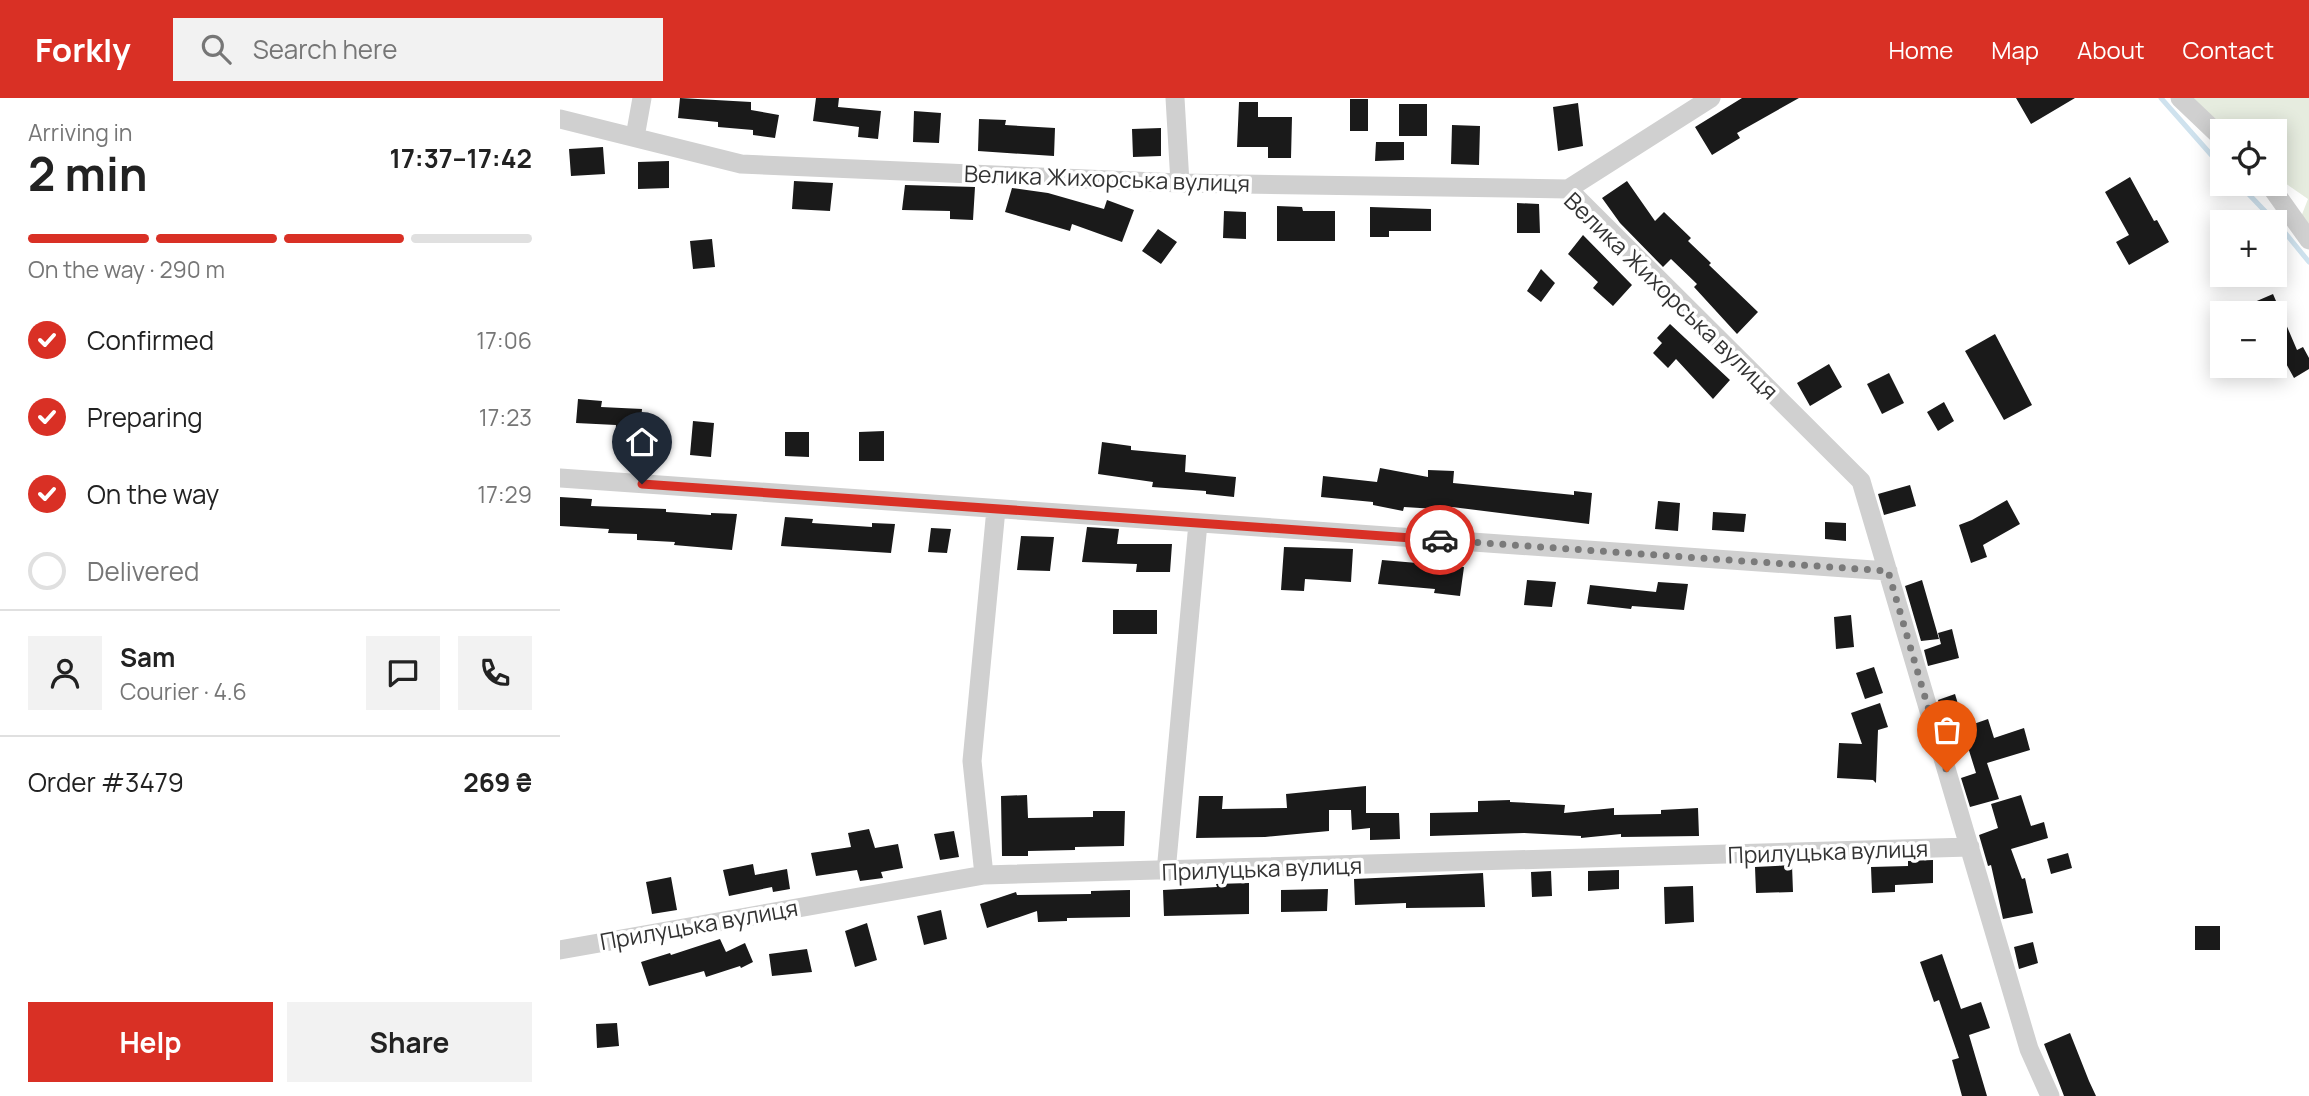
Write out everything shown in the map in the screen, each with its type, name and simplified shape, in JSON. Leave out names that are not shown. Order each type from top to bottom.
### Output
[{"type":"street","points":[[635,138],[642,98]]},
{"type":"street","points":[[1175,98],[1180,183]]},
{"type":"street","points":[[1567,189],[1711,98]]},
{"type":"street","points":[[2180,98],[2210,127]]},
{"type":"street","name":"Велика Жихорська вулиця","points":[[560,118],[741,164],[1180,183],[1567,189],[1861,481],[2029,1049],[2050,1096]]},
{"type":"street","points":[[2278,196],[2309,240]]},
{"type":"street","points":[[560,478],[1888,571]]},
{"type":"street","points":[[984,875],[972,761],[996,509]]},
{"type":"street","points":[[1166,872],[1198,523]]},
{"type":"street","name":"Прилуцька вулиця","points":[[560,950],[984,875],[1970,848]]},
{"type":"shaded area","points":[[2180,98],[2309,98],[2309,230],[2301,217],[2308,199],[2287,184],[2287,119],[2210,119],[2210,122]]},
{"type":"building","points":[[680,98],[751,102],[751,110],[779,115],[775,138],[753,135],[753,130],[718,127],[718,122],[678,118]]},
{"type":"building","points":[[816,98],[839,98],[838,107],[881,111],[878,139],[858,137],[859,127],[813,121]]},
{"type":"building","points":[[1742,98],[1799,98],[1737,133],[1740,138],[1712,155],[1695,127]]},
{"type":"building","points":[[2016,98],[2075,98],[2031,124]]},
{"type":"building","points":[[1350,99],[1368,99],[1368,131],[1350,131]]},
{"type":"building","points":[[1239,102],[1258,102],[1258,117],[1292,117],[1291,158],[1268,158],[1268,147],[1237,147]]},
{"type":"building","points":[[1578,103],[1583,146],[1558,151],[1553,107]]},
{"type":"building","points":[[1399,104],[1427,104],[1427,136],[1399,136]]},
{"type":"building","points":[[914,111],[941,113],[939,143],[913,142]]},
{"type":"building","points":[[979,119],[1006,120],[1005,125],[1055,128],[1054,156],[978,151]]},
{"type":"building","points":[[1452,125],[1480,126],[1479,165],[1451,164]]},
{"type":"building","points":[[1161,128],[1161,156],[1133,157],[1132,129]]},
{"type":"building","points":[[1376,142],[1404,142],[1404,160],[1375,161]]},
{"type":"building","points":[[603,147],[605,174],[571,176],[569,149]]},
{"type":"building","points":[[669,161],[669,188],[638,189],[638,162]]},
{"type":"building","points":[[2130,177],[2169,242],[2129,265],[2116,242],[2129,235],[2105,192]]},
{"type":"building","points":[[794,181],[833,183],[830,211],[792,209]]},
{"type":"building","points":[[1627,181],[1655,221],[1664,212],[1691,238],[1688,241],[1711,263],[1709,265],[1758,312],[1737,334],[1694,287],[1697,284],[1671,259],[1663,267],[1620,223],[1602,198]]},
{"type":"building","points":[[905,185],[975,187],[973,220],[950,219],[950,211],[902,210]]},
{"type":"building","points":[[1012,188],[1048,193],[1104,209],[1107,200],[1134,210],[1122,242],[1072,224],[1070,231],[1005,212]]},
{"type":"building","points":[[1517,203],[1539,204],[1540,233],[1517,233]]},
{"type":"building","points":[[1277,206],[1302,207],[1303,211],[1335,211],[1335,241],[1277,241]]},
{"type":"building","points":[[1370,207],[1431,209],[1431,231],[1389,231],[1389,237],[1370,237]]},
{"type":"building","points":[[1224,211],[1246,212],[1246,239],[1223,238]]},
{"type":"building","points":[[1158,229],[1177,242],[1161,264],[1142,251]]},
{"type":"building","points":[[1583,235],[1632,285],[1613,306],[1593,288],[1598,282],[1568,254]]},
{"type":"building","points":[[712,239],[715,267],[693,269],[690,241]]},
{"type":"building","points":[[1541,269],[1555,283],[1541,302],[1527,291]]},
{"type":"building","points":[[2273,294],[2276,301],[2257,301]]},
{"type":"building","points":[[1670,324],[1730,380],[1713,399],[1676,359],[1668,368],[1653,353],[1662,343],[1657,338]]},
{"type":"building","points":[[2287,327],[2297,350],[2303,347],[2309,358],[2309,369],[2294,378],[2287,365]]},
{"type":"building","points":[[1995,334],[2032,405],[2004,420],[1965,351]]},
{"type":"building","points":[[1829,364],[1842,387],[1810,406],[1797,383]]},
{"type":"building","points":[[1889,373],[1904,403],[1882,414],[1867,384]]},
{"type":"building","points":[[578,399],[602,401],[601,407],[642,409],[639,450],[614,449],[616,425],[576,423]]},
{"type":"building","points":[[1944,402],[1954,421],[1938,431],[1927,412]]},
{"type":"building","points":[[693,421],[714,423],[711,457],[690,455]]},
{"type":"building","points":[[884,431],[884,461],[859,461],[859,432]]},
{"type":"building","points":[[785,432],[809,432],[809,457],[785,456]]},
{"type":"building","points":[[1102,442],[1131,446],[1131,450],[1186,455],[1185,472],[1236,477],[1234,497],[1206,494],[1206,491],[1152,487],[1153,482],[1098,474]]},
{"type":"building","points":[[1380,468],[1428,477],[1428,470],[1454,471],[1453,483],[1574,495],[1574,491],[1592,493],[1589,524],[1452,507],[1452,510],[1404,507],[1403,511],[1373,505],[1373,502],[1321,497],[1323,476],[1377,482]]},
{"type":"building","points":[[1910,485],[1916,506],[1884,515],[1878,494]]},
{"type":"building","points":[[560,497],[592,499],[591,506],[666,509],[666,512],[711,515],[737,514],[732,550],[637,540],[637,534],[608,533],[609,529],[560,526]]},
{"type":"building","points":[[2007,500],[2020,524],[1983,545],[1987,557],[1971,563],[1959,525]]},
{"type":"building","points":[[1658,501],[1680,503],[1678,531],[1655,529]]},
{"type":"building","points":[[1713,512],[1746,514],[1744,532],[1712,530]]},
{"type":"building","points":[[785,517],[813,519],[812,523],[872,527],[872,523],[895,524],[891,553],[781,546]]},
{"type":"building","points":[[1825,522],[1846,523],[1846,541],[1825,539]]},
{"type":"building","points":[[1087,527],[1119,529],[1117,544],[1172,544],[1170,572],[1136,572],[1137,564],[1082,562]]},
{"type":"building","points":[[931,528],[951,529],[947,553],[928,552]]},
{"type":"building","points":[[1021,536],[1054,537],[1050,571],[1017,570]]},
{"type":"building","points":[[1284,547],[1353,549],[1351,582],[1305,579],[1304,591],[1281,590]]},
{"type":"building","points":[[1382,560],[1464,567],[1460,596],[1434,593],[1435,589],[1378,584]]},
{"type":"building","points":[[1527,580],[1556,582],[1552,607],[1524,605]]},
{"type":"building","points":[[1922,580],[1939,639],[1921,641],[1905,586]]},
{"type":"building","points":[[1658,582],[1688,584],[1684,610],[1632,606],[1631,609],[1587,604],[1590,585],[1656,592]]},
{"type":"building","points":[[1113,610],[1157,610],[1157,634],[1113,634]]},
{"type":"building","points":[[1851,615],[1854,647],[1836,649],[1834,617]]},
{"type":"building","points":[[1952,629],[1959,658],[1928,666],[1924,650],[1941,644],[1938,633]]},
{"type":"building","points":[[1874,667],[1883,693],[1865,699],[1856,673]]},
{"type":"building","points":[[1955,694],[1964,724],[1947,729],[1938,700]]},
{"type":"building","points":[[1880,703],[1888,727],[1878,730],[1876,783],[1873,780],[1837,778],[1839,743],[1862,744],[1851,713]]},
{"type":"building","points":[[1988,719],[1994,738],[2024,728],[2030,750],[1987,763],[1999,799],[1970,807],[1961,778],[1976,773],[1962,728]]},
{"type":"building","points":[[1366,786],[1366,813],[1399,813],[1400,839],[1370,840],[1370,828],[1352,830],[1351,810],[1329,810],[1329,831],[1265,837],[1196,838],[1199,796],[1223,796],[1222,809],[1287,808],[1286,794]]},
{"type":"building","points":[[1027,795],[1028,818],[1093,817],[1093,811],[1125,811],[1124,846],[1075,847],[1075,850],[1028,851],[1028,856],[1002,856],[1001,796]]},
{"type":"building","points":[[2021,795],[2031,826],[2044,822],[2048,838],[2011,849],[2022,879],[2025,878],[2033,913],[2003,919],[1991,865],[1988,866],[1979,835],[1998,828],[1991,804]]},
{"type":"building","points":[[1510,800],[1565,805],[1564,813],[1614,808],[1614,815],[1661,814],[1661,810],[1698,808],[1699,836],[1621,837],[1621,834],[1581,838],[1524,833],[1430,836],[1430,813],[1478,812],[1478,801]]},
{"type":"building","points":[[869,829],[875,848],[898,844],[903,868],[881,872],[883,878],[860,881],[857,870],[816,876],[811,853],[851,847],[848,833]]},
{"type":"building","points":[[954,831],[959,857],[940,860],[934,834]]},
{"type":"building","points":[[2068,853],[2072,868],[2051,874],[2047,859]]},
{"type":"building","points":[[1933,860],[1933,883],[1895,885],[1895,892],[1872,893],[1871,867],[1908,866],[1908,861]]},
{"type":"building","points":[[753,864],[755,875],[787,869],[790,889],[773,892],[772,887],[729,896],[723,870]]},
{"type":"building","points":[[1792,865],[1793,892],[1756,893],[1755,867]]},
{"type":"building","points":[[1619,870],[1619,889],[1588,891],[1588,871]]},
{"type":"building","points":[[1551,871],[1552,896],[1532,897],[1531,872]]},
{"type":"building","points":[[1483,873],[1485,907],[1406,908],[1406,903],[1355,905],[1354,879]]},
{"type":"building","points":[[671,877],[677,910],[652,914],[646,882]]},
{"type":"building","points":[[1249,883],[1249,914],[1164,916],[1163,890]]},
{"type":"building","points":[[1693,886],[1694,922],[1665,924],[1664,887]]},
{"type":"building","points":[[1328,889],[1327,911],[1281,912],[1281,890]]},
{"type":"building","points":[[1130,890],[1130,917],[1067,918],[1067,921],[1038,922],[1037,911],[987,928],[980,904],[1016,892],[1017,895],[1091,894],[1091,891]]},
{"type":"building","points":[[941,910],[947,939],[924,945],[917,916]]},
{"type":"building","points":[[867,923],[877,960],[855,967],[845,931]]},
{"type":"building","points":[[2195,926],[2220,926],[2220,950],[2195,950]]},
{"type":"building","points":[[720,939],[726,952],[745,943],[753,962],[706,977],[704,971],[649,986],[641,962]]},
{"type":"building","points":[[2033,942],[2038,963],[2019,969],[2014,947]]},
{"type":"building","points":[[807,949],[812,972],[772,976],[769,954]]},
{"type":"building","points":[[1942,954],[1961,1009],[1981,1002],[1990,1028],[1969,1035],[1987,1096],[1962,1096],[1952,1060],[1959,1058],[1939,1000],[1934,1002],[1920,962]]},
{"type":"building","points":[[617,1023],[619,1046],[597,1048],[596,1024]]},
{"type":"building","points":[[2070,1033],[2096,1096],[2064,1096],[2044,1044]]},
{"type":"waterway","points":[[2161,98],[2210,153]]},
{"type":"waterway","points":[[2250,196],[2309,262]]},
{"type":"way so far","points":[[1440,540],[1888,571],[1947,772]]},
{"type":"route","points":[[642,484],[1440,540]]}]
